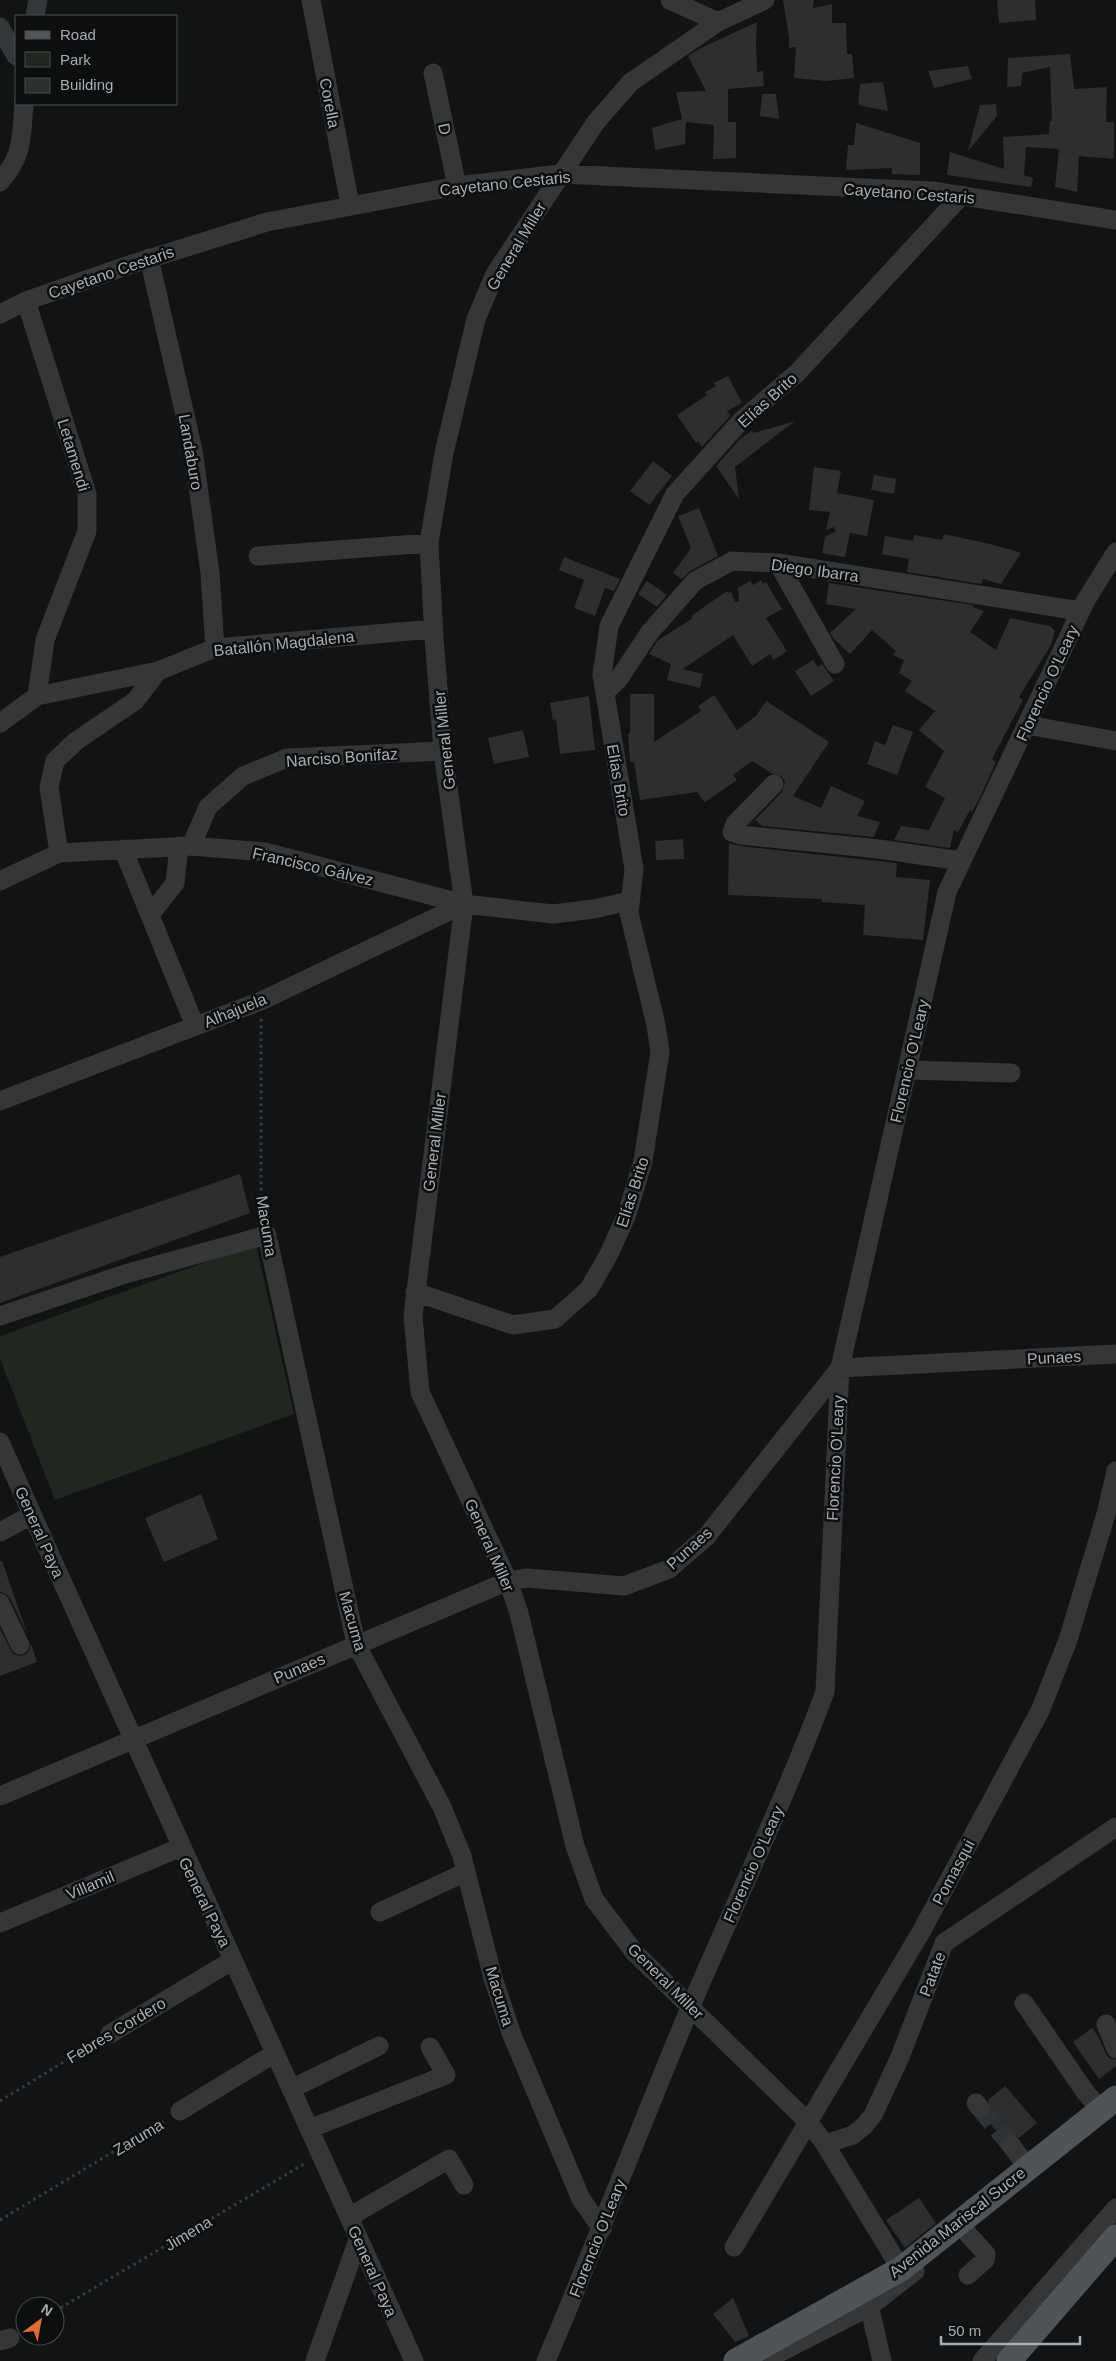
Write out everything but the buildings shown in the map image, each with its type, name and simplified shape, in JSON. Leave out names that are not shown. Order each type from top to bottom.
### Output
[{"type":"main road","name":"Avenida Mariscal Sucre","points":[[736,2361],[868,2298],[901,2269],[962,2227],[1028,2168],[1111,2106]]},
{"type":"main road","points":[[1009,2361],[1116,2237]]},
{"type":"street","points":[[35,15],[38,0]]},
{"type":"street","name":"Corella","points":[[311,0],[350,205]]},
{"type":"street","points":[[670,0],[718,22]]},
{"type":"street","name":"General Miller","points":[[757,2],[718,22],[631,82],[596,122],[560,174],[496,274],[476,319],[444,453],[429,543],[433,628],[444,751],[464,904],[413,1316],[420,1392],[508,1581],[519,1613],[575,1846],[594,1899],[634,1953],[691,2006],[809,2123],[825,2144],[901,2269]]},
{"type":"street","points":[[0,27],[15,54]]},
{"type":"street","name":"D","points":[[433,73],[457,186]]},
{"type":"street","points":[[3,172],[16,160],[20,144],[24,105]]},
{"type":"street","name":"Cayetano Cestaris","points":[[0,314],[26,301],[149,258],[267,222],[457,186],[560,174],[932,191],[1116,220]]},
{"type":"street","name":"Elías Brito","points":[[415,1292],[512,1325],[555,1319],[589,1289],[609,1254],[627,1214],[644,1161],[660,1052],[656,1025],[629,913],[634,869],[602,675],[609,626],[675,494],[740,422],[798,372],[962,195]]},
{"type":"street","name":"Landaburo","points":[[149,258],[193,450],[210,573],[215,648]]},
{"type":"street","name":"Letamendi","points":[[26,301],[87,494],[87,531],[45,640],[38,696]]},
{"type":"street","points":[[258,556],[429,543]]},
{"type":"street","name":"Florencio O'Leary","points":[[546,2361],[602,2229],[691,2006],[806,1741],[825,1692],[840,1368],[948,892],[1080,611],[1116,552]]},
{"type":"street","name":"Diego Ibarra","points":[[605,692],[618,680],[650,632],[695,581],[732,561],[778,563],[1080,611]]},
{"type":"street","points":[[778,563],[835,664]]},
{"type":"street","name":"Batallón Magdalena","points":[[0,723],[38,696],[158,671],[215,648],[433,628]]},
{"type":"street","points":[[59,852],[50,787],[55,761],[76,741],[135,701],[158,671]]},
{"type":"street","points":[[1027,725],[1116,740]]},
{"type":"street","name":"Narciso Bonifaz","points":[[150,915],[175,883],[185,846],[208,808],[242,776],[287,758],[444,751]]},
{"type":"street","points":[[774,784],[735,824],[732,832],[741,835],[961,861]]},
{"type":"street","name":"Francisco Gálvez","points":[[0,881],[59,852],[185,846],[264,852],[464,904],[553,914],[594,909],[629,901]]},
{"type":"street","points":[[123,849],[196,1026]]},
{"type":"street","name":"Alhajuela","points":[[0,1102],[260,1001],[464,904]]},
{"type":"street","points":[[907,1070],[1011,1073]]},
{"type":"street","points":[[0,1316],[125,1274],[268,1240]]},
{"type":"street","name":"Macuma","points":[[268,1240],[356,1644],[442,1807],[462,1856],[493,1978],[512,2035],[581,2199],[602,2229]]},
{"type":"street","name":"Punaes","points":[[0,1796],[508,1581],[527,1578],[624,1586],[669,1569],[706,1537],[840,1368],[1116,1354]]},
{"type":"street","name":"General Paya","points":[[0,1442],[179,1848],[233,1960],[414,2361]]},
{"type":"street","name":"Pomasqui","points":[[734,2247],[921,1932],[1040,1711],[1068,1640],[1106,1514],[1116,1471]]},
{"type":"street","points":[[0,1532],[32,1515]]},
{"type":"street","points":[[0,1603],[20,1644]]},
{"type":"street","name":"Patate","points":[[825,2144],[853,2135],[873,2115],[900,2057],[944,1942],[1116,1827]]},
{"type":"street","name":"Villamil","points":[[0,1923],[179,1848]]},
{"type":"street","points":[[380,1912],[466,1872]]},
{"type":"street","points":[[921,1932],[928,1931],[935,1934],[944,1942]]},
{"type":"street","name":"Febres Cordero","points":[[110,2034],[233,1960]]},
{"type":"street","points":[[763,2361],[868,2298],[962,2227],[1111,2106],[1086,2093],[1024,2003]]},
{"type":"street","points":[[1106,2024],[1116,2049]]},
{"type":"street","points":[[291,2089],[379,2046]]},
{"type":"street","points":[[309,2129],[446,2075],[430,2047]]},
{"type":"street","name":"Zaruma","points":[[180,2111],[275,2052]]},
{"type":"street","points":[[1011,2145],[1028,2168]]},
{"type":"street","points":[[348,2217],[449,2159],[464,2185]]},
{"type":"street","points":[[982,2361],[1116,2208]]},
{"type":"street","points":[[962,2227],[986,2254],[987,2258],[968,2275]]},
{"type":"street","points":[[315,2361],[358,2240]]},
{"type":"street","points":[[868,2298],[882,2361]]},
{"type":"path","name":"Macuma","points":[[260,1001],[261,1209],[268,1240]]},
{"type":"path","name":"Febres Cordero","points":[[0,2101],[110,2034]]},
{"type":"path","name":"Zaruma","points":[[0,2220],[180,2111]]},
{"type":"path","name":"Jimena","points":[[65,2305],[320,2154]]},
{"type":"green space","points":[[256,1244],[294,1414],[55,1500],[0,1359],[0,1336]]},
{"type":"tunnel","points":[[980,2108],[1011,2145]]}]
